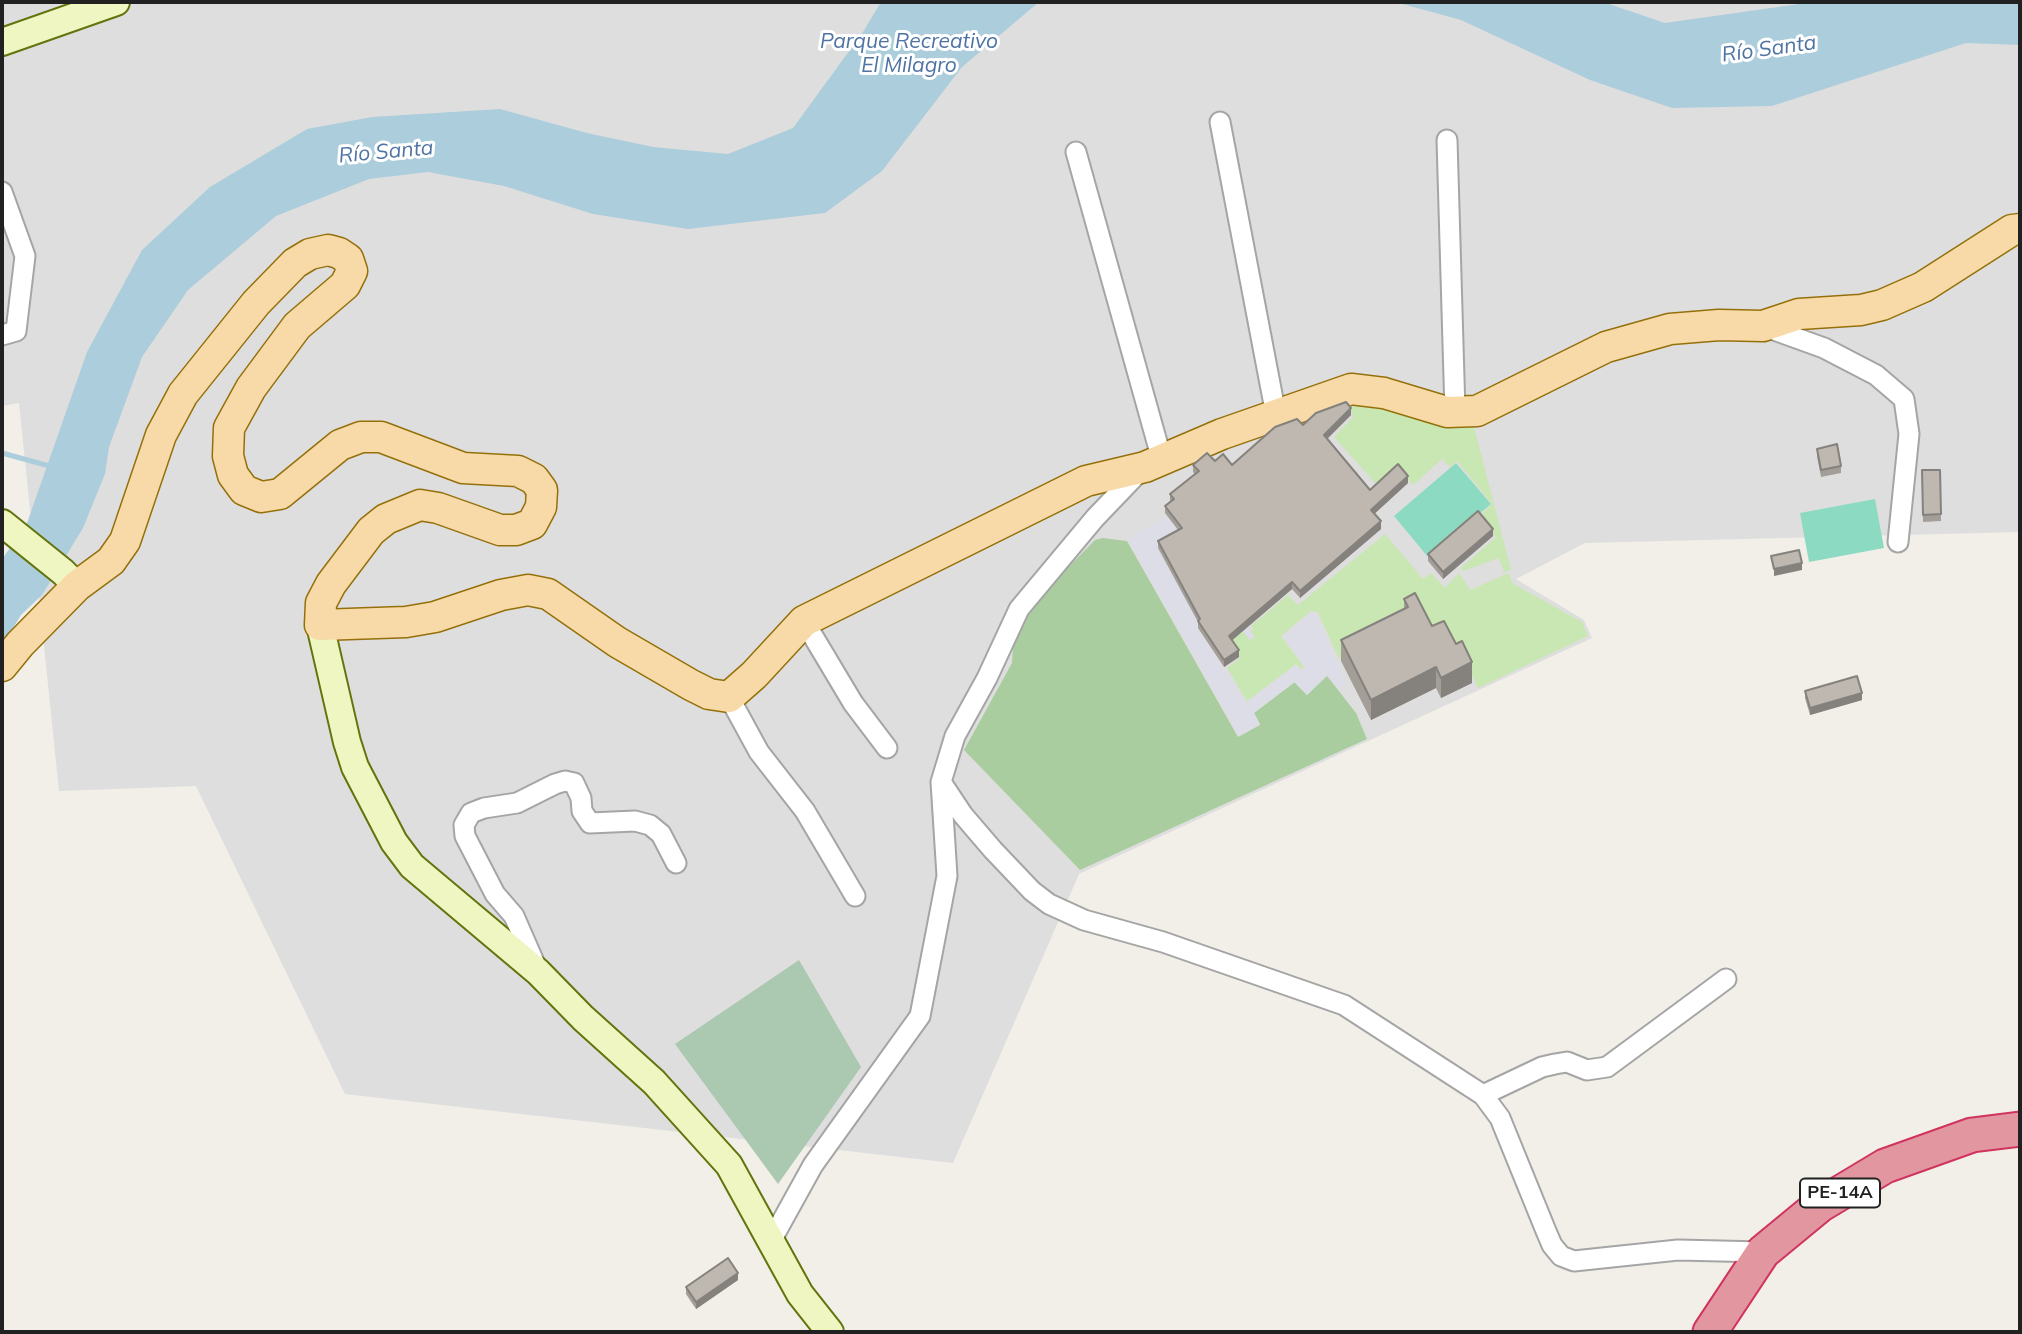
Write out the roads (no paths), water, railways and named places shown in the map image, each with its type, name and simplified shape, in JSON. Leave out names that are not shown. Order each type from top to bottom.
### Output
[{"type":"highway","name":"PE-14A","points":[[1710,1332],[1763,1252],[1820,1205],[1885,1166],[1972,1135],[2020,1129]]},
{"type":"main road","points":[[2,666],[70,579],[111,561],[125,541],[161,435],[183,394],[256,303],[295,262],[310,254],[328,250],[348,259],[352,271],[345,285],[297,326],[250,388],[229,428],[228,456],[233,475],[244,490],[261,497],[280,494],[340,445],[361,437],[382,437],[463,468],[518,471],[534,479],[542,490],[541,507],[532,524],[516,530],[500,530],[438,508],[420,505],[386,519],[372,531],[331,584],[321,603],[320,625],[406,622],[435,617],[528,590],[548,594],[617,642],[691,685],[709,694],[729,697],[754,675],[804,621],[1086,481],[1153,463],[1351,389],[1384,393],[1447,412],[1477,411],[1606,347],[1670,329],[1719,325],[1763,326],[1799,314],[1882,306],[1923,287],[2012,230],[2020,229]]},
{"type":"street","points":[[2,42],[116,2]]},
{"type":"street","points":[[1220,122],[1276,415]]},
{"type":"street","points":[[1447,140],[1455,412]]},
{"type":"street","points":[[771,1241],[813,1165],[920,1016],[947,876],[941,782],[955,736],[988,678],[1018,609],[1095,518],[1153,463],[1076,152]]},
{"type":"street","points":[[2,192],[5,212],[25,256],[9,333]]},
{"type":"street","points":[[1763,326],[1824,348],[1876,375],[1904,399],[1909,434],[1899,542]]},
{"type":"street","points":[[2,523],[70,579]]},
{"type":"street","points":[[804,621],[853,703],[887,748]]},
{"type":"street","points":[[320,625],[346,741],[355,767],[394,842],[412,866],[538,972],[583,1018],[654,1082],[729,1165],[800,1294],[830,1332]]},
{"type":"street","points":[[729,697],[759,752],[804,811],[855,896]]},
{"type":"street","points":[[538,972],[514,916],[495,894],[465,836],[464,825],[471,813],[484,808],[517,803],[565,781],[574,783],[582,798],[582,811],[590,823],[635,821],[650,825],[661,834],[676,863]]},
{"type":"street","points":[[941,782],[993,850],[1032,891],[1049,904],[1084,920],[1163,942],[1344,1005],[1483,1095],[1500,1118],[1552,1245],[1561,1256],[1574,1261],[1678,1250],[1763,1252]]},
{"type":"street","points":[[1483,1095],[1542,1067],[1555,1064],[1567,1062],[1587,1070],[1607,1067],[1726,979]]},
{"type":"water","name":"Parque Recreativo El Milagro","points":[[881,2],[1039,2],[962,67],[882,171],[825,213],[688,229],[593,214],[504,186],[428,172],[369,179],[276,216],[188,290],[142,357],[109,447],[105,474],[83,528],[42,595],[21,615],[2,646],[2,559],[26,526],[87,352],[142,250],[210,187],[307,129],[372,117],[500,109],[587,133],[653,147],[728,154],[793,128],[863,32]]},
{"type":"water","name":"Río Santa","points":[[1395,2],[1603,2],[1665,23],[1813,2],[2020,2],[2020,45],[1966,43],[1772,106],[1672,108],[1590,80],[1461,20]]},
{"type":"waterway","points":[[2,453],[53,467]]}]
